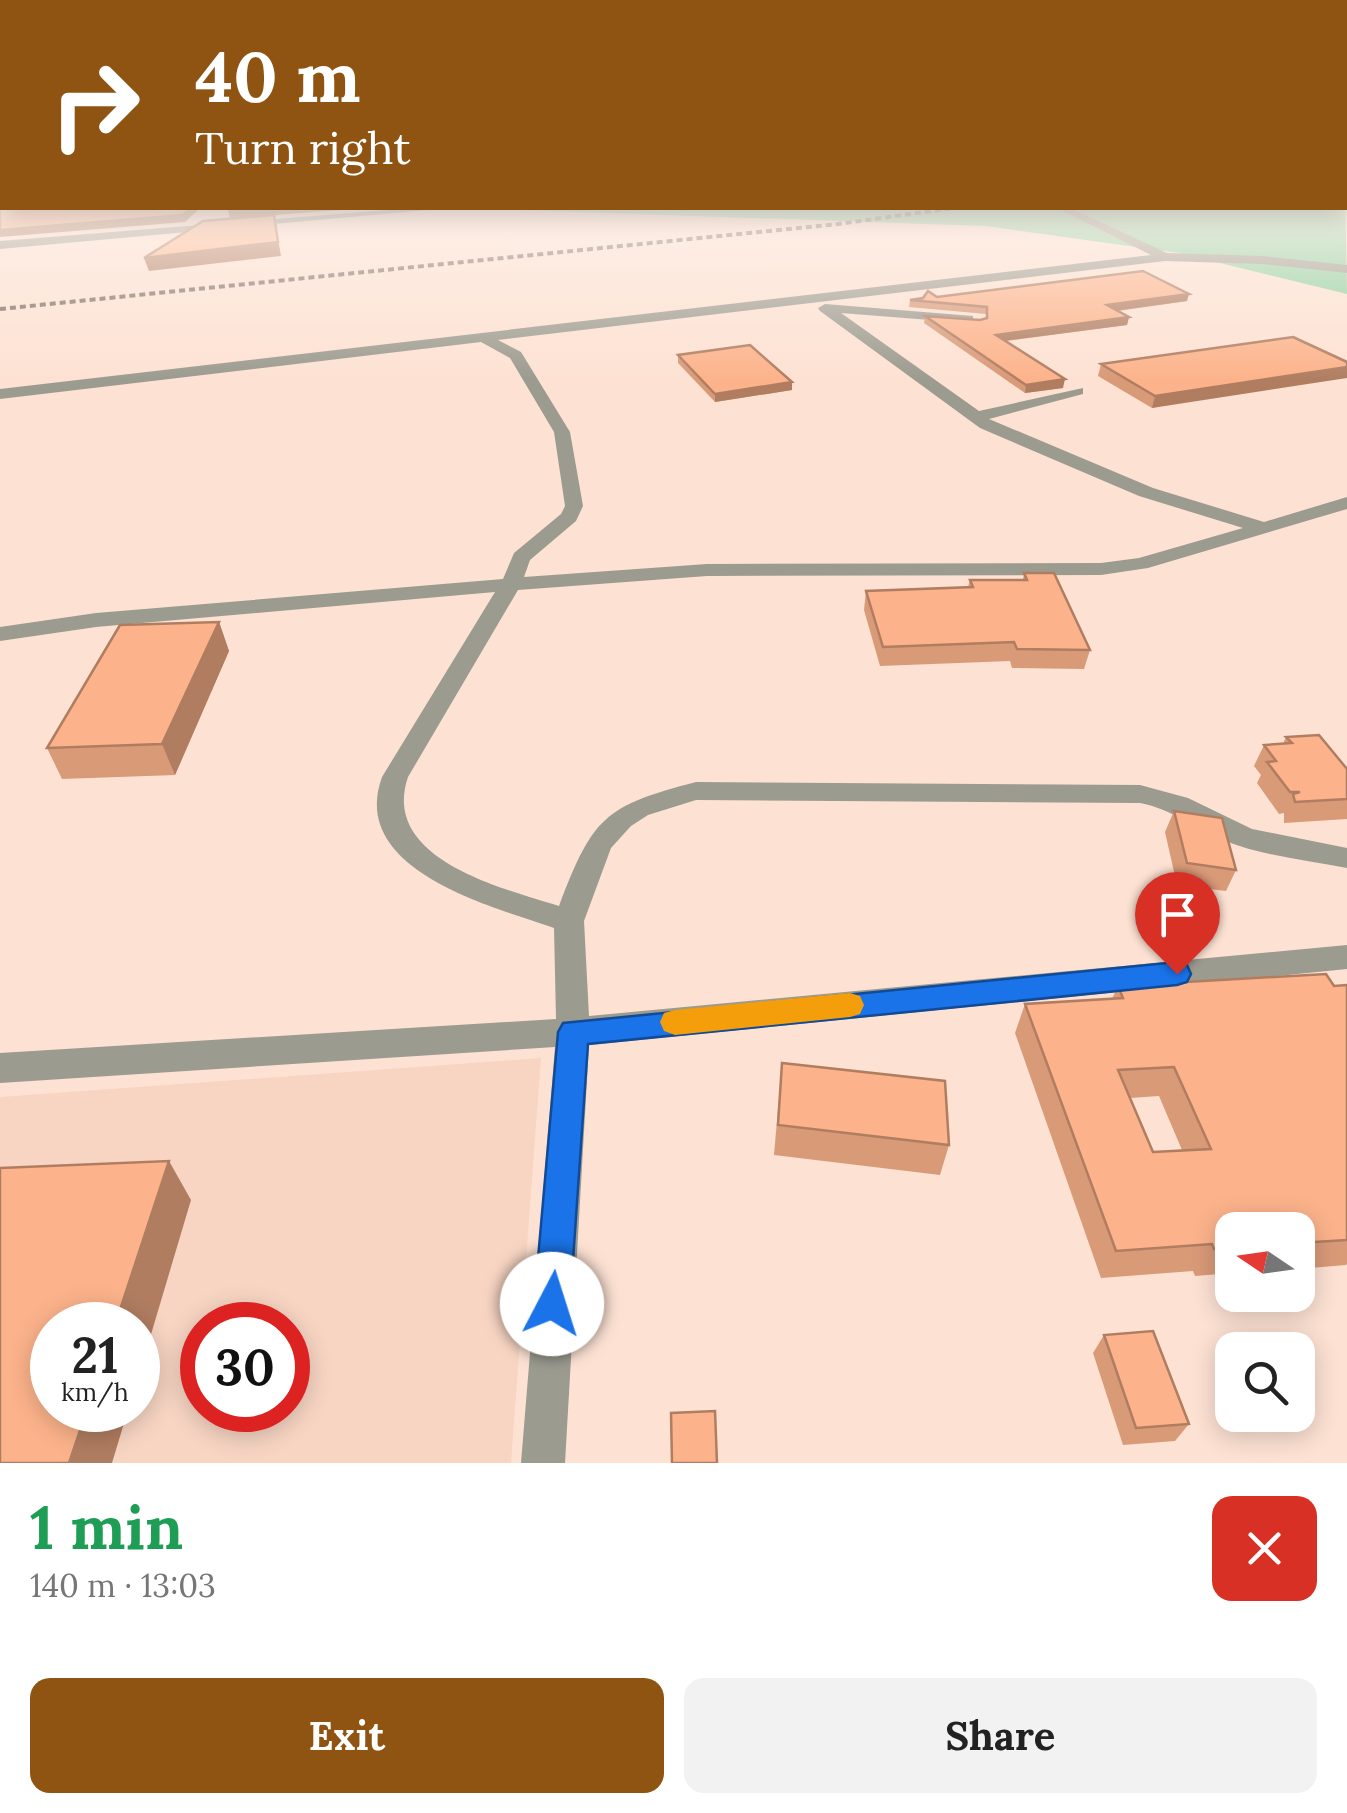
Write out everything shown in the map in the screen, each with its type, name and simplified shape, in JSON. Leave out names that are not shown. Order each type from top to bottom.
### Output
[{"type":"street","points":[[1138,244],[1165,257]]},
{"type":"street","points":[[0,394],[1165,257],[1347,268]]},
{"type":"street","points":[[794,299],[825,308],[978,320]]},
{"type":"street","points":[[825,308],[976,417],[1146,492],[1260,527]]},
{"type":"street","points":[[480,336],[516,355],[562,432],[574,506],[569,518],[521,557],[512,582],[394,777],[387,804],[396,835],[427,866],[491,894],[569,920]]},
{"type":"street","points":[[976,417],[1078,392]]},
{"type":"street","points":[[0,634],[96,620],[512,582],[708,570],[1102,569],[1141,564],[1347,503]]},
{"type":"street","points":[[543,1463],[574,1032],[569,920],[604,833],[625,813],[648,802],[696,791],[1140,794],[1170,798],[1229,832],[1251,839],[1347,858]]},
{"type":"street","points":[[0,1068],[574,1032],[1347,957]]},
{"type":"shaded area","points":[[541,1058],[511,1463],[0,1463],[0,1097]]},
{"type":"green space","points":[[1117,244],[1346,244],[1347,294],[1179,253]]},
{"type":"building","points":[[166,244],[259,244],[144,258]]},
{"type":"building","points":[[1143,271],[1189,294],[1107,305],[1129,317],[996,335],[1065,379],[1026,385],[925,316],[980,320],[987,318],[987,307],[910,300],[923,298],[928,291],[937,297]]},
{"type":"building","points":[[1293,337],[1347,362],[1347,367],[1155,396],[1101,364]]},
{"type":"building","points":[[750,345],[792,382],[715,394],[678,355]]},
{"type":"building","points":[[1024,573],[1054,573],[1090,650],[1017,649],[1014,642],[883,647],[866,591],[973,587],[970,580],[1027,580]]},
{"type":"building","points":[[219,622],[162,744],[47,748],[120,625]]},
{"type":"building","points":[[1319,735],[1347,769],[1347,799],[1295,802],[1293,794],[1300,792],[1290,792],[1267,762],[1276,761],[1264,745],[1292,743],[1286,737]]},
{"type":"building","points":[[1174,811],[1222,818],[1236,870],[1187,863]]},
{"type":"building","points":[[1326,974],[1334,986],[1347,985],[1347,1240],[1315,1242],[1315,1212],[1215,1212],[1215,1249],[1212,1244],[1116,1251],[1025,1004],[1123,998],[1118,986]],"holes":[[[1174,1067],[1211,1149],[1153,1152],[1118,1070]]]},
{"type":"building","points":[[782,1063],[945,1081],[949,1145],[778,1125]]},
{"type":"building","points":[[169,1161],[123,1302],[30,1302],[30,1432],[80,1432],[69,1463],[0,1463],[0,1168]]},
{"type":"building","points":[[1153,1331],[1189,1424],[1136,1428],[1104,1335]]},
{"type":"building","points":[[715,1411],[717,1463],[672,1463],[671,1413]]},
{"type":"railway","points":[[0,309],[638,244]]},
{"type":"slow traffic","points":[[675,1022],[850,1005]]},
{"type":"route","points":[[552,1304],[574,1032],[1177,974]]}]
